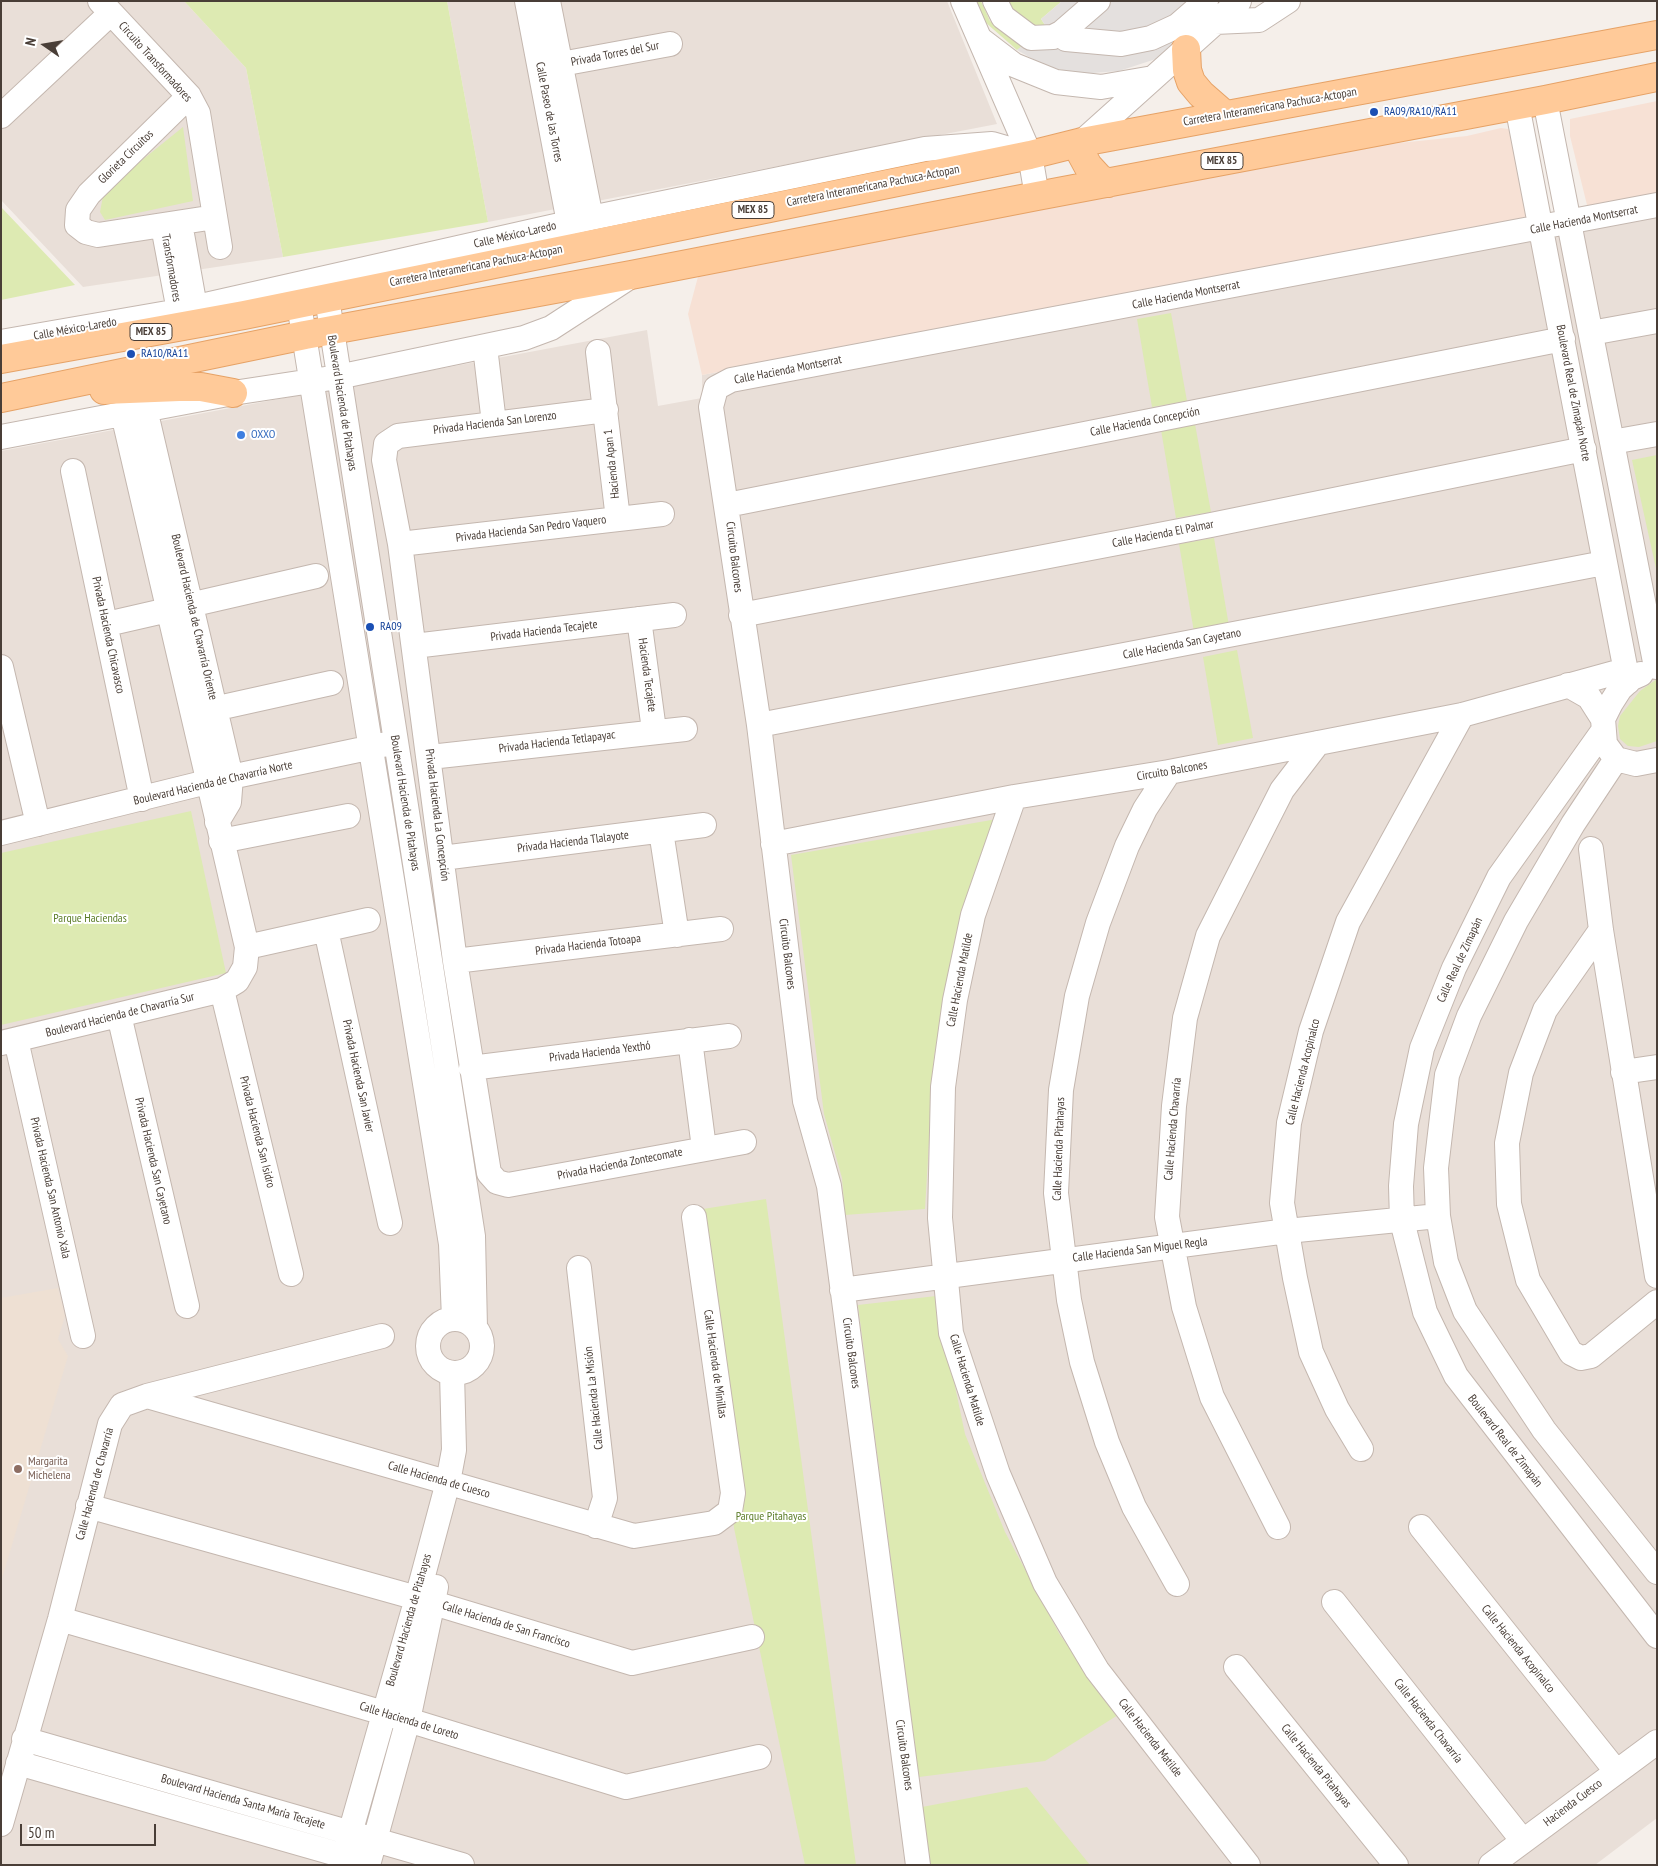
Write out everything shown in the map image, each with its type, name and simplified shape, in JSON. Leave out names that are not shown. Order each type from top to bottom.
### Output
[{"type":"main road","name":"Carretera Interamericana Pachuca-Actopan","points":[[1,359],[312,291],[384,285],[1030,155],[1082,142],[1657,35]]},
{"type":"main road","points":[[1186,49],[1187,70],[1191,82],[1201,94],[1226,115]]},
{"type":"main road","name":"MEX 85","points":[[1,398],[318,332],[631,275],[1657,77]]},
{"type":"main road","points":[[1082,142],[1081,153],[1088,166],[1099,178],[1108,184]]},
{"type":"main road","points":[[978,165],[990,176],[994,185],[993,194],[986,207]]},
{"type":"main road","points":[[384,285],[376,298],[376,306],[378,314],[386,321]]},
{"type":"main road","points":[[238,307],[251,329],[249,339],[243,348]]},
{"type":"main road","points":[[32,391],[179,387],[232,393]]},
{"type":"street","name":"Calle Paseo de las Torres","points":[[527,1],[569,158]]},
{"type":"street","name":"Calle Paseo de las Torres","points":[[548,1],[561,64],[569,158],[580,221]]},
{"type":"street","points":[[963,1],[1030,155],[1037,196]]},
{"type":"street","points":[[995,1],[1003,16],[1031,38],[1053,37],[1061,34],[1098,1]]},
{"type":"street","points":[[1061,34],[1066,39],[1121,44],[1151,38],[1218,7],[1259,20],[1288,1]]},
{"type":"street","points":[[1,116],[105,7]]},
{"type":"street","name":"Circuito Transformadores","points":[[105,7],[189,96],[198,113],[220,247]]},
{"type":"street","points":[[1082,142],[1186,49],[1218,7]]},
{"type":"street","points":[[978,38],[1014,65],[1056,82],[1101,87],[1153,78]]},
{"type":"street","name":"Privada Torres del Sur","points":[[561,64],[670,44]]},
{"type":"street","name":"Glorieta Circuitos","points":[[77,226],[78,210],[88,194],[189,96]]},
{"type":"street","points":[[1545,100],[1656,667],[1626,676]]},
{"type":"street","name":"Boulevard Real de Zimapán Norte","points":[[1517,104],[1580,422],[1604,563],[1626,676]]},
{"type":"street","name":"Calle México-Laredo","points":[[312,291],[580,221],[925,149],[992,144],[1030,155]]},
{"type":"street","name":"Calle Hacienda Montserrat","points":[[716,388],[731,380],[1657,205]]},
{"type":"street","name":"Transformadores","points":[[77,226],[86,232],[98,235],[215,217]]},
{"type":"street","name":"Transformadores","points":[[172,224],[187,309]]},
{"type":"street","points":[[1,437],[232,393],[338,377],[485,348],[524,338],[551,328],[631,275]]},
{"type":"street","name":"Boulevard Hacienda de Pitahayas","points":[[312,291],[318,332],[313,381],[464,1323]]},
{"type":"street","name":"Calle México-Laredo","points":[[1,342],[187,309],[238,307]]},
{"type":"street","points":[[1591,333],[1657,321]]},
{"type":"street","name":"Boulevard Hacienda de Pitahayas","points":[[318,332],[338,377],[473,1236],[464,1323]]},
{"type":"street","name":"Calle Hacienda Concepción","points":[[727,505],[1563,339]]},
{"type":"street","points":[[485,348],[494,423]]},
{"type":"street","name":"Hacienda Apan 1","points":[[598,352],[618,519]]},
{"type":"street","name":"Circuito Balcones","points":[[716,388],[711,407],[759,725],[805,1101],[829,1186],[918,1865]]},
{"type":"street","name":"Privada Hacienda San Lorenzo","points":[[386,444],[398,436],[606,410]]},
{"type":"street","name":"Boulevard Hacienda de Chavarría Oriente","points":[[134,412],[191,605],[231,777],[229,802],[219,832]]},
{"type":"street","name":"Boulevard Hacienda de Chavarría Oriente","points":[[134,412],[168,611],[247,948],[245,967],[230,986]]},
{"type":"street","points":[[1580,422],[1607,418]]},
{"type":"street","points":[[1612,442],[1657,434]]},
{"type":"street","name":"Privada Hacienda La Concepción","points":[[386,444],[384,460],[400,544],[471,1068],[488,1173],[497,1182]]},
{"type":"street","name":"Calle Hacienda El Palmar","points":[[741,615],[1220,523],[1584,449]]},
{"type":"street","name":"Privada Hacienda Chicavasco","points":[[73,471],[107,624],[142,799]]},
{"type":"street","name":"Privada Hacienda San Pedro Vaquero","points":[[400,544],[662,514]]},
{"type":"street","name":"Calle Hacienda San Cayetano","points":[[759,725],[1604,563]]},
{"type":"street","points":[[107,624],[316,576]]},
{"type":"street","name":"Privada Hacienda Tecajete","points":[[414,646],[674,615]]},
{"type":"street","name":"Hacienda Tecajete","points":[[639,619],[654,730]]},
{"type":"street","points":[[1,667],[38,824]]},
{"type":"street","name":"Circuito Balcones","points":[[773,844],[1014,797],[1169,772],[1462,715],[1568,685],[1626,676]]},
{"type":"street","name":"Calle Real de Zimapán","points":[[1402,1221],[1401,1186],[1406,1124],[1422,1048],[1454,968],[1499,877],[1603,725],[1611,703],[1626,676]]},
{"type":"street","points":[[191,713],[331,683]]},
{"type":"street","points":[[1568,685],[1589,698],[1603,725],[1605,744],[1616,759],[1636,764],[1657,760]]},
{"type":"street","name":"Calle Hacienda Acopinalco","points":[[1361,1449],[1337,1409],[1311,1352],[1282,1203],[1289,1123],[1311,1031],[1348,922],[1462,715]]},
{"type":"street","name":"Privada Hacienda Tetlapayac","points":[[428,747],[685,729]]},
{"type":"street","name":"Boulevard Hacienda de Chavarría Norte","points":[[1,832],[207,782],[371,747],[396,743],[428,747]]},
{"type":"street","name":"Calle Hacienda Chavarría","points":[[1278,1527],[1212,1397],[1184,1307],[1167,1217],[1174,1106],[1185,1018],[1208,936],[1282,790],[1318,743]]},
{"type":"street","points":[[1616,759],[1573,824],[1516,921],[1468,1016],[1447,1076],[1443,1101],[1436,1168],[1438,1216],[1446,1262],[1465,1311],[1544,1430],[1657,1572]]},
{"type":"street","name":"Calle Hacienda Pitahayas","points":[[1169,772],[1145,809],[1126,846],[1098,923],[1077,996],[1061,1090],[1056,1193],[1069,1300],[1082,1362],[1107,1442],[1134,1507],[1177,1584]]},
{"type":"street","name":"Calle Hacienda Matilde","points":[[1014,797],[973,915],[955,1000],[943,1087],[940,1218],[951,1334],[998,1474],[1045,1583],[1098,1670],[1248,1865]]},
{"type":"street","points":[[219,832],[348,816]]},
{"type":"street","name":"Privada Hacienda Tlalayote","points":[[442,858],[704,825]]},
{"type":"street","points":[[661,831],[677,935]]},
{"type":"street","points":[[1591,850],[1601,930],[1657,1276]]},
{"type":"street","points":[[247,948],[368,920]]},
{"type":"street","name":"Privada Hacienda Totoapa","points":[[456,961],[721,929]]},
{"type":"street","name":"Privada Hacienda San Javier","points":[[326,930],[390,1223]]},
{"type":"street","points":[[1601,930],[1545,1010],[1521,1073],[1507,1143],[1508,1204],[1528,1280],[1571,1353],[1581,1358],[1591,1356],[1657,1302]]},
{"type":"street","name":"Boulevard Hacienda de Chavarría Sur","points":[[9,1042],[230,986]]},
{"type":"street","name":"Privada Hacienda San Isidro","points":[[230,986],[291,1274]]},
{"type":"street","name":"Privada Hacienda San Cayetano","points":[[119,1015],[188,1306]]},
{"type":"street","name":"Privada Hacienda Yexthó","points":[[471,1068],[730,1036]]},
{"type":"street","points":[[690,1040],[704,1148]]},
{"type":"street","name":"Privada Hacienda San Antonio Xala","points":[[9,1042],[83,1336]]},
{"type":"street","points":[[1623,1072],[1657,1067]]},
{"type":"street","name":"Privada Hacienda Zontecomate","points":[[497,1182],[508,1185],[744,1142]]},
{"type":"street","name":"Calle Hacienda San Miguel Regla","points":[[842,1290],[1287,1231],[1438,1216]]},
{"type":"street","name":"Calle Hacienda de Minillas","points":[[694,1217],[733,1493],[730,1511]]},
{"type":"street","name":"Boulevard Real de Zimapán","points":[[1402,1221],[1425,1312],[1456,1376],[1657,1636]]},
{"type":"street","name":"Calle Hacienda La Misión","points":[[579,1268],[605,1498],[596,1526]]},
{"type":"street","points":[[464,1323],[481,1342],[481,1350],[474,1364],[456,1372],[436,1365],[428,1349],[432,1332],[438,1325],[464,1323]]},
{"type":"street","name":"Calle Hacienda de Chavarría","points":[[1,1824],[60,1619],[110,1424],[122,1405],[147,1396],[382,1336]]},
{"type":"street","name":"Boulevard Hacienda de Pitahayas","points":[[342,1860],[382,1713],[425,1600],[455,1485],[468,1458],[456,1372]]},
{"type":"street","name":"Calle Hacienda de Cuesco","points":[[147,1396],[634,1536],[714,1523],[730,1511]]},
{"type":"street","name":"Calle Hacienda de San Francisco","points":[[88,1506],[425,1600],[632,1663],[752,1637]]},
{"type":"street","name":"Calle Hacienda Acopinalco","points":[[1421,1527],[1616,1771]]},
{"type":"street","name":"Boulevard Hacienda de Pitahayas","points":[[371,1864],[375,1840],[408,1720],[425,1600]]},
{"type":"street","name":"Calle Hacienda Chavarría","points":[[1334,1602],[1523,1841]]},
{"type":"street","name":"Calle Hacienda de Loreto","points":[[60,1619],[408,1720],[626,1787],[759,1757]]},
{"type":"street","name":"Calle Hacienda Pitahayas","points":[[1236,1667],[1396,1865]]},
{"type":"street","name":"Boulevard Hacienda Santa María Tecajete","points":[[24,1739],[462,1865]]},
{"type":"street","name":"Hacienda Cuesco","points":[[1491,1865],[1657,1742]]},
{"type":"street","name":"Boulevard Hacienda Santa María Tecajete","points":[[18,1763],[181,1810],[342,1860],[371,1864]]},
{"type":"street","points":[[181,1810],[188,1786]]},
{"type":"shaded area","points":[[1,1],[184,1],[246,68],[283,257],[83,287],[1,200]]},
{"type":"shaded area","points":[[447,1],[947,1],[997,124],[488,222]]},
{"type":"shaded area","points":[[1062,1],[1224,1],[1165,56],[1119,71],[1080,74],[1045,66],[1017,50],[1045,25],[1041,19]]},
{"type":"shaded area","points":[[1657,101],[1657,198],[1588,209],[1570,136],[1570,119]]},
{"type":"shaded area","points":[[1501,128],[1508,129],[1512,133],[1533,220],[702,375],[688,314],[699,273],[1370,146],[1467,136]]},
{"type":"shaded area","points":[[1657,198],[1657,1818],[1595,1865],[1,1865],[1,451],[647,330],[658,406],[702,398],[702,375]]},
{"type":"shaded area","name":"Margarita Michelena","points":[[58,1288],[65,1316],[58,1339],[68,1356],[1,1582],[1,1298]]},
{"type":"green space","points":[[184,1],[447,1],[488,222],[283,257],[246,68]]},
{"type":"green space","points":[[976,1],[981,1],[990,21],[1025,45],[1017,50],[985,22]]},
{"type":"green space","points":[[1003,1],[1062,1],[1041,19],[1045,25],[1037,33]]},
{"type":"green space","points":[[183,127],[193,201],[105,220],[100,212],[103,196],[126,173]]},
{"type":"green space","points":[[1,207],[75,285],[1,300]]},
{"type":"green space","points":[[1171,313],[1187,401],[1152,407],[1137,319]]},
{"type":"green space","points":[[1195,424],[1211,512],[1176,518],[1161,430]]},
{"type":"green space","points":[[1657,455],[1657,573],[1632,460]]},
{"type":"green space","points":[[1214,538],[1229,626],[1194,632],[1179,544]]},
{"type":"green space","points":[[1237,650],[1253,738],[1218,745],[1203,657]]},
{"type":"green space","points":[[1657,679],[1657,741],[1639,747],[1628,746],[1620,739],[1618,726],[1620,716],[1640,691]]},
{"type":"green space","name":"Parque Haciendas","points":[[191,811],[226,973],[1,1025],[1,853]]},
{"type":"green space","points":[[997,819],[988,838],[951,960],[934,1057],[925,1209],[845,1215],[842,1178],[824,1114],[791,855]]},
{"type":"green space","name":"Parque Pitahayas","points":[[766,1199],[856,1865],[805,1865],[734,1528],[703,1209]]},
{"type":"green space","points":[[936,1296],[965,1434],[1005,1532],[1060,1635],[1118,1715],[1045,1761],[919,1777],[858,1305]]},
{"type":"green space","points":[[1027,1787],[1090,1865],[930,1865],[922,1807]]},
{"type":"place","name":"RA09/RA10/RA11","points":[[1374,112]]},
{"type":"place","name":"RA10/RA11","points":[[131,354]]},
{"type":"place","name":"OXXO","points":[[241,435]]},
{"type":"place","name":"RA09","points":[[370,627]]},
{"type":"place","name":"Margarita Michelena","points":[[18,1469]]}]
